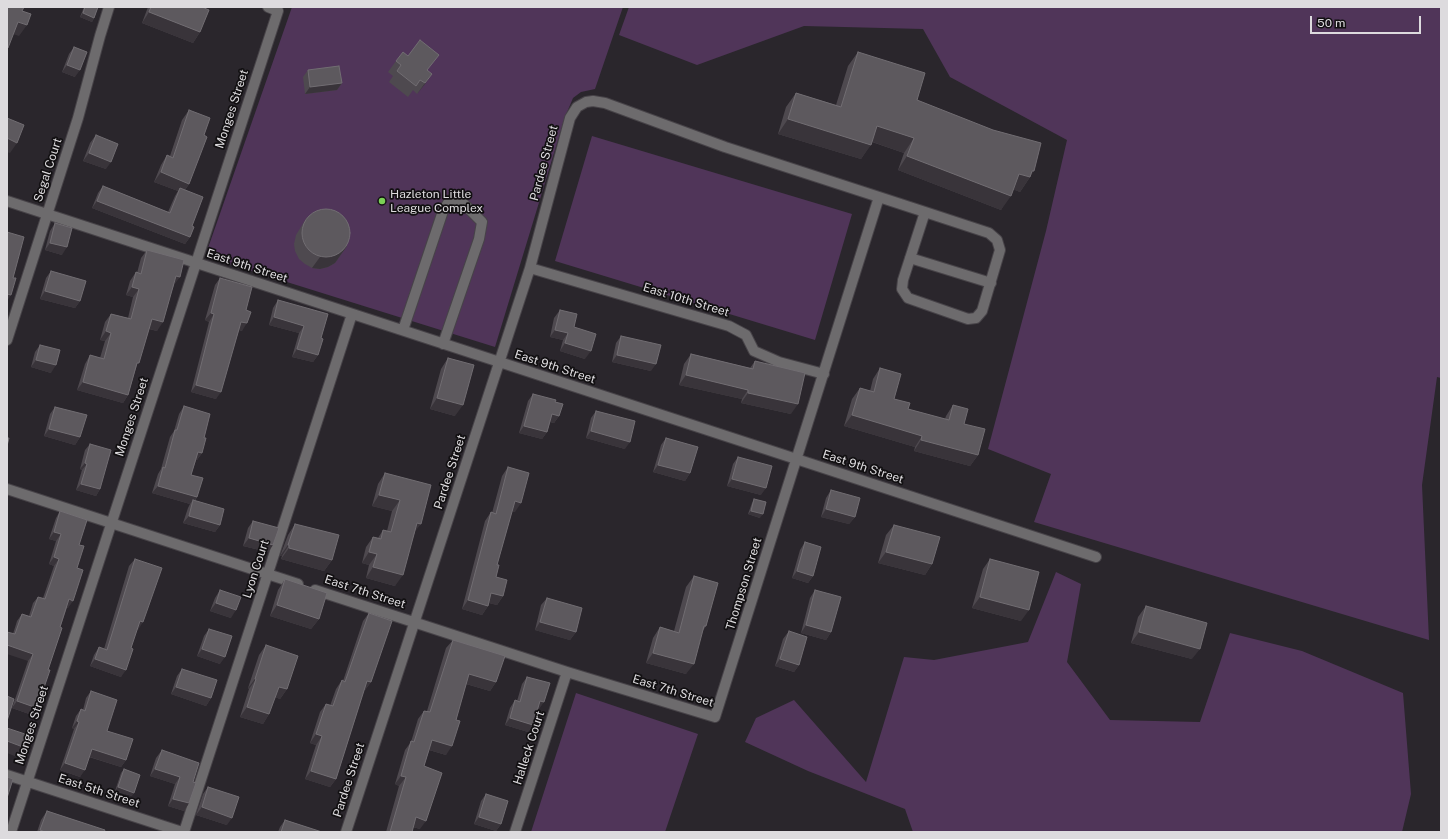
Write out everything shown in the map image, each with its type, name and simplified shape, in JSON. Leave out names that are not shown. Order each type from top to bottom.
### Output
[{"type":"street","name":"Segal Court","points":[[7,340],[78,118],[100,36],[110,7]]},
{"type":"street","name":"Monges Street","points":[[11,832],[278,11],[268,7]]},
{"type":"street","name":"Pardee Street","points":[[346,832],[530,268],[570,118],[577,107],[586,102],[593,101],[605,103],[725,147],[879,197]]},
{"type":"street","points":[[879,197],[925,212],[989,233],[997,240],[1000,250],[982,311],[976,318],[968,319],[908,298],[902,289],[903,280],[925,212]]},
{"type":"street","name":"Thompson Street","points":[[716,717],[879,197]]},
{"type":"street","points":[[403,330],[443,211],[450,200],[462,202],[482,222],[479,239],[444,344]]},
{"type":"street","name":"East 9th Street","points":[[7,201],[1096,557]]},
{"type":"street","points":[[910,258],[991,283]]},
{"type":"street","name":"East 10th Street","points":[[530,268],[729,326],[746,335],[754,351],[779,362],[824,374]]},
{"type":"street","name":"Lyon Court","points":[[183,832],[352,314]]},
{"type":"street","name":"East 7th Street","points":[[7,489],[567,672],[716,717]]},
{"type":"street","name":"Halleck Court","points":[[515,832],[567,672]]},
{"type":"street","name":"East 5th Street","points":[[7,775],[183,832]]},
{"type":"shaded area","name":"Hazleton Little League Complex","points":[[292,7],[623,7],[595,89],[581,92],[573,98],[565,117],[495,347],[210,258],[207,253]]},
{"type":"shaded area","points":[[629,7],[1441,7],[1441,378],[1437,377],[1422,485],[1429,640],[1034,522],[1051,474],[988,449],[1046,231],[1067,140],[950,77],[923,29],[804,26],[697,65],[619,35]]},
{"type":"shaded area","points":[[592,136],[852,214],[815,340],[555,261]]},
{"type":"shaded area","points":[[1056,572],[1081,584],[1067,662],[1110,720],[1200,722],[1230,633],[1302,651],[1403,693],[1411,794],[1402,832],[913,832],[905,809],[808,771],[745,742],[756,718],[794,700],[866,782],[904,657],[934,660],[1028,642]]},
{"type":"shaded area","points":[[576,693],[698,734],[665,832],[531,832]]},
{"type":"building","points":[[7,7],[24,7],[22,11],[31,14],[27,25],[18,22],[8,48],[7,48]]},
{"type":"building","points":[[85,7],[98,7],[94,18],[83,13]]},
{"type":"building","points":[[151,7],[202,7],[209,10],[200,32],[149,12]]},
{"type":"building","points":[[420,40],[439,55],[427,70],[432,74],[425,83],[420,80],[416,86],[397,71],[401,65],[396,61],[403,52],[408,56]]},
{"type":"building","points":[[74,47],[87,52],[80,70],[67,65]]},
{"type":"building","points":[[858,52],[925,73],[917,100],[993,130],[1041,143],[1034,171],[1032,171],[1030,177],[1019,174],[1011,196],[907,156],[914,138],[877,126],[871,145],[788,119],[796,93],[841,107]]},
{"type":"building","points":[[339,66],[342,83],[310,87],[308,70]]},
{"type":"building","points":[[189,110],[210,118],[204,135],[207,137],[189,184],[161,172],[167,155],[173,158]]},
{"type":"building","points":[[7,118],[24,125],[17,143],[7,138]]},
{"type":"building","points":[[96,135],[118,144],[111,162],[89,153]]},
{"type":"building","points":[[103,186],[170,213],[180,188],[203,197],[192,226],[194,227],[190,237],[97,201]]},
{"type":"building","points":[[321,209],[331,209],[340,213],[346,219],[349,224],[349,242],[340,253],[331,257],[321,257],[312,253],[306,247],[302,238],[302,228],[306,219],[312,213]]},
{"type":"building","points":[[55,223],[72,228],[67,247],[50,243]]},
{"type":"building","points":[[7,232],[24,237],[13,278],[16,278],[11,295],[7,294]]},
{"type":"building","points":[[147,250],[184,260],[180,277],[176,276],[163,322],[152,319],[128,395],[83,382],[90,355],[104,359],[111,333],[106,331],[111,314],[131,319],[139,289],[132,287],[136,272],[141,274]]},
{"type":"building","points":[[51,271],[86,281],[80,301],[45,291]]},
{"type":"building","points":[[220,278],[252,287],[246,310],[251,312],[247,323],[241,322],[221,392],[196,385],[214,314],[211,313]]},
{"type":"building","points":[[278,300],[328,314],[318,355],[297,349],[304,326],[274,317]]},
{"type":"building","points":[[560,310],[577,314],[574,327],[596,334],[591,351],[565,343],[568,333],[555,330]]},
{"type":"building","points":[[621,336],[661,345],[656,364],[617,355]]},
{"type":"building","points":[[40,345],[60,350],[56,365],[36,360]]},
{"type":"building","points":[[691,354],[753,369],[755,361],[805,373],[798,404],[748,393],[748,390],[686,375]]},
{"type":"building","points":[[448,358],[474,365],[463,405],[437,398]]},
{"type":"building","points":[[880,368],[901,374],[894,399],[910,403],[908,409],[949,420],[953,405],[968,409],[964,424],[985,429],[978,455],[921,440],[922,436],[852,415],[860,388],[874,392]]},
{"type":"building","points":[[533,394],[556,400],[555,402],[563,404],[559,416],[552,414],[547,432],[524,426]]},
{"type":"building","points":[[184,406],[210,414],[202,453],[198,452],[191,475],[203,478],[197,497],[158,486]]},
{"type":"building","points":[[55,407],[87,415],[80,437],[49,429]]},
{"type":"building","points":[[596,411],[635,421],[630,442],[591,431]]},
{"type":"building","points":[[666,438],[698,447],[690,473],[658,465]]},
{"type":"building","points":[[90,444],[111,450],[100,489],[81,484],[87,464],[85,463]]},
{"type":"building","points":[[738,457],[772,466],[766,488],[732,479]]},
{"type":"building","points":[[508,467],[529,473],[521,503],[515,501],[497,565],[499,565],[496,577],[507,580],[503,596],[491,593],[488,606],[468,600],[491,512],[496,514]]},
{"type":"building","points":[[385,473],[431,485],[421,524],[417,523],[403,575],[373,567],[377,554],[369,552],[373,537],[381,539],[383,530],[391,532],[400,500],[379,495]]},
{"type":"building","points":[[831,490],[860,498],[855,517],[826,509]]},
{"type":"building","points":[[754,499],[766,502],[763,514],[751,511]]},
{"type":"building","points":[[193,500],[224,509],[220,525],[189,516]]},
{"type":"building","points":[[60,511],[87,520],[79,545],[84,546],[77,568],[83,570],[73,601],[69,599],[60,627],[62,628],[48,670],[50,670],[37,708],[17,701],[33,654],[7,645],[7,632],[15,634],[22,614],[31,617],[38,597],[45,599],[59,559],[54,557],[61,534],[54,532]]},
{"type":"building","points":[[253,521],[279,528],[273,545],[249,538]]},
{"type":"building","points":[[295,524],[339,535],[332,560],[289,548],[288,545]]},
{"type":"building","points":[[894,525],[940,537],[932,564],[886,552]]},
{"type":"building","points":[[805,542],[821,547],[813,576],[797,571]]},
{"type":"building","points":[[135,559],[162,568],[143,622],[140,621],[131,648],[133,649],[126,670],[95,659],[99,647],[107,650]]},
{"type":"building","points":[[990,559],[1039,572],[1029,610],[980,597]]},
{"type":"building","points":[[694,576],[718,583],[706,626],[704,626],[694,664],[653,653],[660,627],[679,633]]},
{"type":"building","points":[[285,579],[327,593],[319,619],[277,605]]},
{"type":"building","points":[[220,590],[241,597],[236,610],[216,603]]},
{"type":"building","points":[[815,590],[841,597],[831,632],[806,625]]},
{"type":"building","points":[[547,598],[582,608],[576,632],[540,622]]},
{"type":"building","points":[[1146,606],[1207,623],[1200,649],[1139,632]]},
{"type":"building","points":[[369,613],[392,621],[371,682],[367,681],[336,779],[311,771],[322,736],[316,734],[326,704],[333,706],[342,680],[345,682]]},
{"type":"building","points":[[209,629],[232,636],[225,657],[202,649]]},
{"type":"building","points":[[789,631],[807,637],[799,665],[780,659]]},
{"type":"building","points":[[453,640],[505,656],[496,682],[469,674],[456,720],[460,721],[452,746],[432,740],[424,766],[442,773],[426,821],[416,817],[412,832],[390,832],[406,777],[401,776],[411,741],[414,742],[424,711],[430,712]]},
{"type":"building","points":[[266,645],[298,656],[287,689],[279,687],[269,714],[247,707]]},
{"type":"building","points":[[182,669],[217,680],[211,698],[176,687]]},
{"type":"building","points":[[527,677],[550,683],[544,702],[540,701],[533,725],[510,718],[515,700],[520,702]]},
{"type":"building","points":[[91,691],[117,700],[107,731],[133,739],[126,760],[92,749],[85,770],[65,763],[79,722],[77,721],[81,709],[85,711]]},
{"type":"building","points":[[7,696],[14,699],[7,721]]},
{"type":"building","points":[[7,728],[28,735],[23,747],[7,741]]},
{"type":"building","points":[[162,750],[199,763],[193,782],[196,783],[189,803],[173,799],[180,777],[155,769]]},
{"type":"building","points":[[124,769],[140,775],[134,793],[118,787]]},
{"type":"building","points":[[7,777],[13,779],[7,798]]},
{"type":"building","points":[[208,787],[239,797],[232,818],[202,807]]},
{"type":"building","points":[[486,794],[508,801],[501,824],[479,817]]},
{"type":"building","points":[[47,811],[105,830],[104,832],[45,832],[40,830]]},
{"type":"building","points":[[285,820],[322,832],[281,832]]},
{"type":"place","name":"Hazleton Little League Complex","points":[[382,201]]}]
